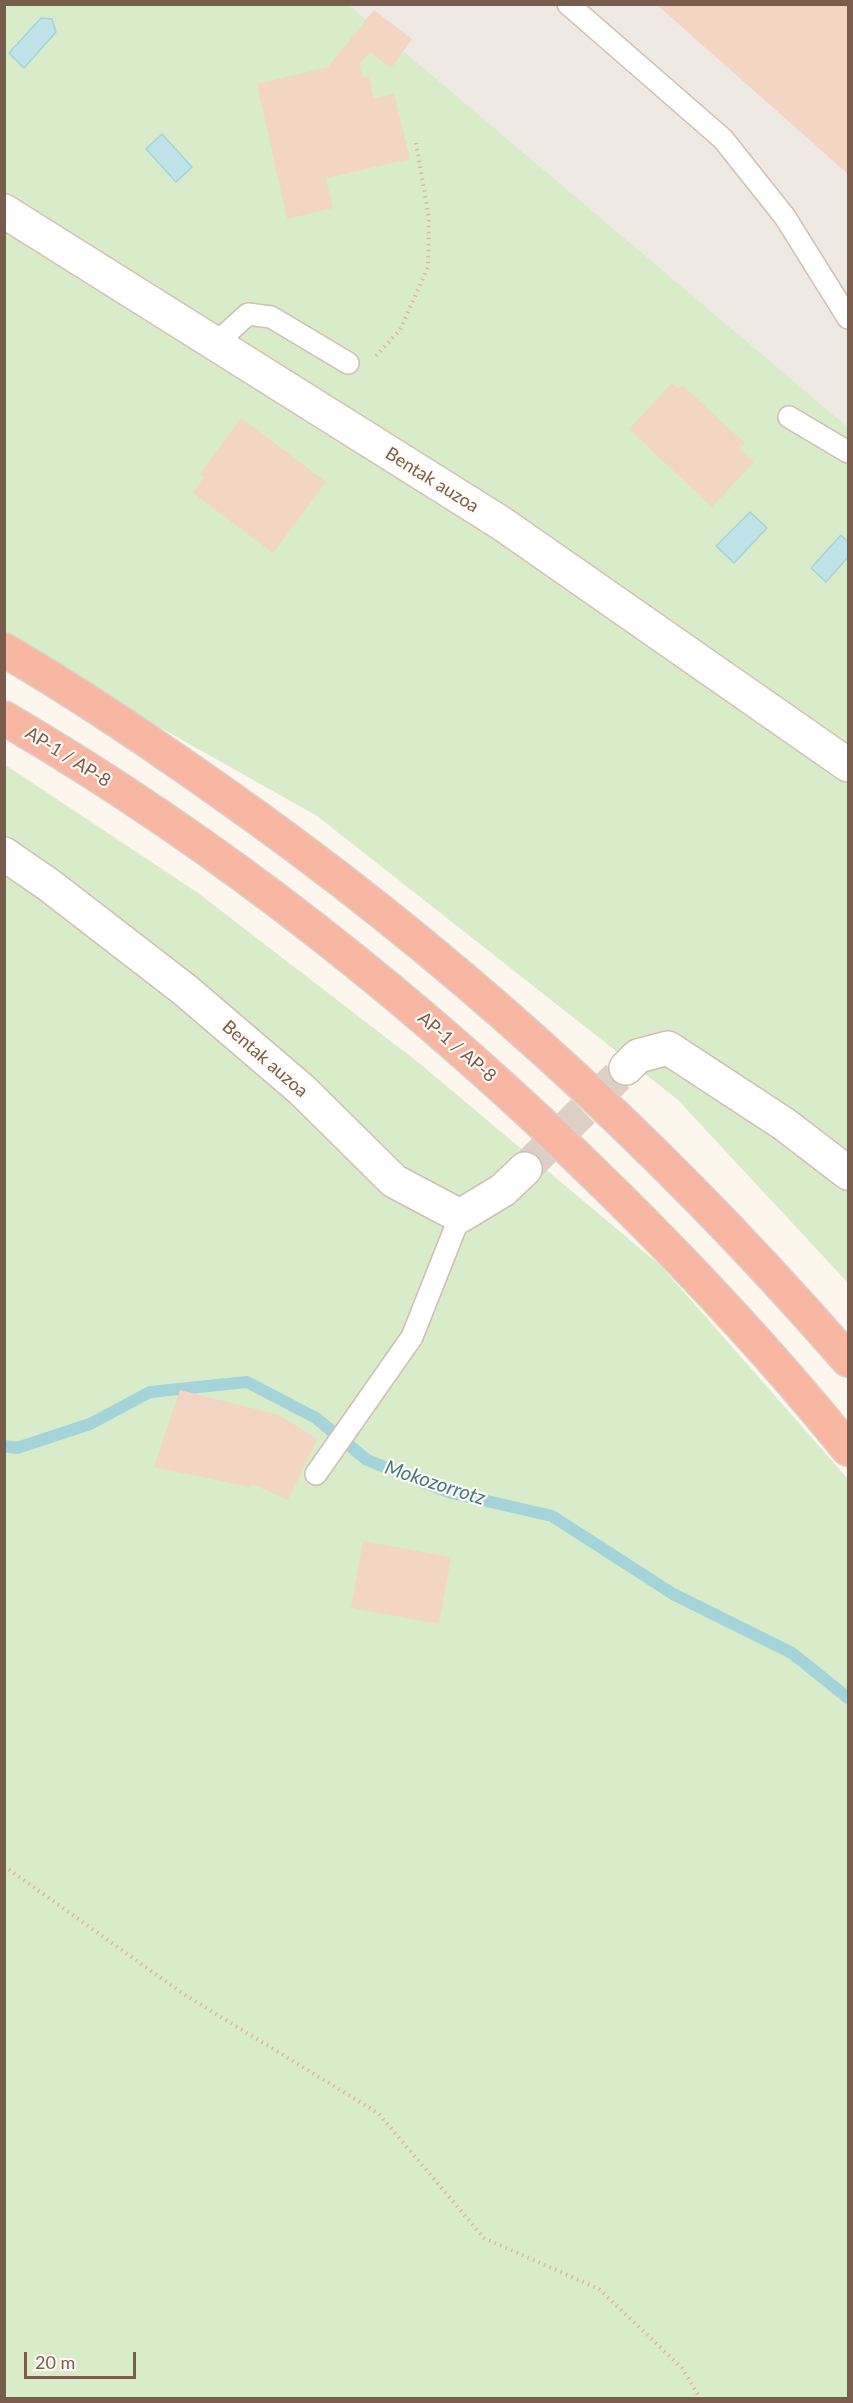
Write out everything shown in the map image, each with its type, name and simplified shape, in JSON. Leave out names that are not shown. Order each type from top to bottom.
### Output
[{"type":"highway","points":[[4,650],[55,680],[283,834],[392,918],[498,1006],[600,1099],[698,1195],[849,1359]]},
{"type":"highway","name":"AP-1 / AP-8","points":[[4,718],[138,801],[248,879],[356,961],[460,1048],[559,1139],[656,1234],[749,1333],[849,1449]]},
{"type":"main road","name":"Bentak auzoa","points":[[4,211],[501,523],[849,765]]},
{"type":"main road","name":"Bentak auzoa","points":[[4,854],[49,885],[185,990],[302,1090],[394,1181],[460,1216]]},
{"type":"main road","points":[[626,1068],[638,1056],[668,1048],[784,1124],[849,1173]]},
{"type":"main road","points":[[460,1216],[503,1190],[525,1169]]},
{"type":"lane","points":[[568,4],[723,139],[785,217],[849,318]]},
{"type":"lane","points":[[215,344],[248,314],[271,317],[348,363]]},
{"type":"lane","points":[[789,417],[849,452]]},
{"type":"lane","points":[[316,1474],[412,1337],[460,1216]]},
{"type":"path","points":[[348,363],[372,361],[400,330],[428,267],[429,218],[416,143]]},
{"type":"path","points":[[4,1866],[184,1995],[378,2113],[484,2238],[599,2289],[681,2368],[700,2398]]},
{"type":"shaded area","points":[[349,5],[848,5],[848,427]]},
{"type":"green space","points":[[5,5],[349,5],[848,427],[848,1283],[677,1099],[317,816],[5,640]]},
{"type":"green space","points":[[4,764],[198,893],[419,1063],[661,1266],[848,1479],[848,2398],[5,2398]]},
{"type":"water","points":[[41,18],[52,19],[56,32],[24,68],[9,53]]},
{"type":"water","points":[[162,134],[192,167],[176,182],[146,149]]},
{"type":"water","points":[[750,512],[767,528],[734,563],[716,546]]},
{"type":"water","points":[[841,535],[848,542],[848,557],[826,582],[811,568]]},
{"type":"building","points":[[656,4],[848,4],[848,174]]},
{"type":"building","points":[[374,10],[412,39],[391,68],[370,52],[359,64],[363,78],[369,77],[374,98],[394,94],[410,159],[326,178],[333,208],[287,219],[257,84],[328,67]]},
{"type":"building","points":[[672,383],[678,389],[682,385],[745,443],[740,449],[754,462],[712,507],[629,429]]},
{"type":"building","points":[[241,418],[326,482],[273,553],[193,493],[204,477],[200,474]]},
{"type":"building","points":[[180,1390],[279,1415],[317,1439],[288,1500],[252,1484],[250,1487],[154,1467]]},
{"type":"building","points":[[363,1541],[451,1557],[439,1624],[351,1608]]},
{"type":"waterway","name":"Mokozorrotz","points":[[4,1446],[17,1448],[90,1424],[150,1392],[247,1382],[316,1418],[367,1460],[448,1492],[552,1516],[673,1594],[792,1653],[848,1698]]},
{"type":"tunnel","points":[[525,1169],[626,1068]]}]
